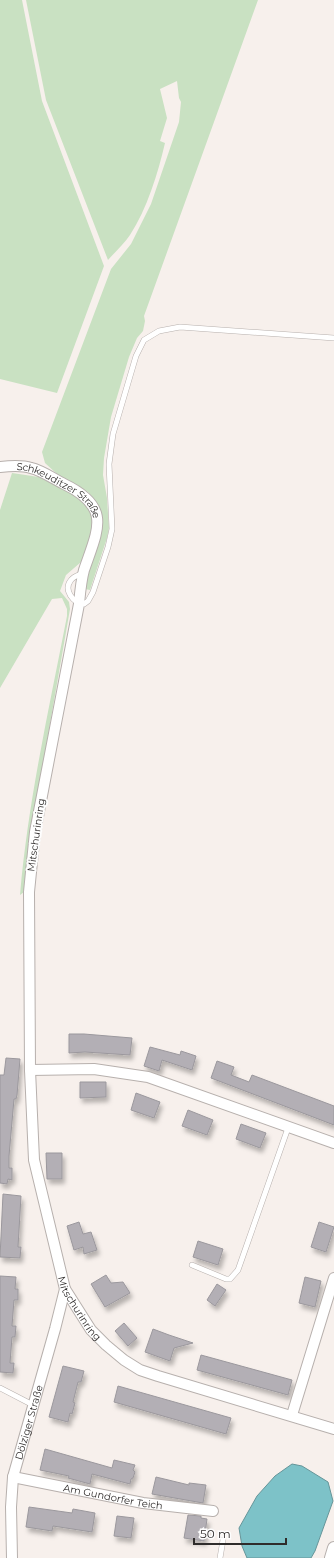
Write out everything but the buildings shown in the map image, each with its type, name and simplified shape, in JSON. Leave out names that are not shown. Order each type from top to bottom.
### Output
[{"type":"street","name":"Schkeuditzer Straße","points":[[0,467],[31,468],[78,490],[89,500],[94,508],[98,520],[97,528],[95,540],[83,572],[79,604]]},
{"type":"street","name":"Mitschurinring","points":[[79,604],[35,832],[29,892],[30,1070],[34,1160],[65,1289],[92,1330],[124,1360],[140,1370],[334,1428]]},
{"type":"street","points":[[30,1070],[94,1070],[148,1077],[288,1128],[334,1143]]},
{"type":"street","points":[[292,1415],[334,1278]]},
{"type":"street","name":"Dölziger Straße","points":[[12,1558],[11,1507],[13,1477],[65,1289]]},
{"type":"street","name":"Am Gundorfer Teich","points":[[13,1477],[143,1503],[213,1511]]},
{"type":"street","points":[[331,1558],[334,1548]]},
{"type":"lane","points":[[79,604],[84,604],[88,601],[93,592],[108,547],[112,529],[109,464],[113,434],[136,356],[144,340],[159,331],[180,327],[334,338]]},
{"type":"lane","points":[[192,1265],[226,1279],[230,1279],[238,1270],[288,1128]]},
{"type":"lane","points":[[0,1388],[33,1405]]},
{"type":"lane","points":[[220,1558],[223,1540]]},
{"type":"green space","points":[[0,0],[22,0],[42,101],[104,266],[57,393],[0,379]]},
{"type":"green space","points":[[26,0],[258,0],[144,316],[145,321],[143,331],[137,338],[129,357],[111,417],[104,458],[103,475],[107,498],[109,528],[90,590],[85,589],[87,574],[101,531],[94,499],[88,492],[58,475],[45,463],[42,452],[111,269],[131,244],[151,204],[179,122],[181,102],[179,98],[177,81],[160,89],[167,118],[160,141],[165,143],[159,166],[142,214],[128,238],[108,260],[46,100]]},
{"type":"green space","points":[[12,473],[39,477],[75,495],[85,503],[94,521],[91,543],[81,562],[66,575],[60,591],[69,602],[70,609],[32,827],[24,892],[20,895],[28,825],[46,720],[67,616],[67,609],[62,598],[52,599],[0,688],[0,510]]},
{"type":"water","points":[[292,1464],[302,1466],[328,1482],[333,1501],[315,1551],[311,1558],[247,1558],[242,1546],[239,1528],[257,1496],[275,1476]]}]
